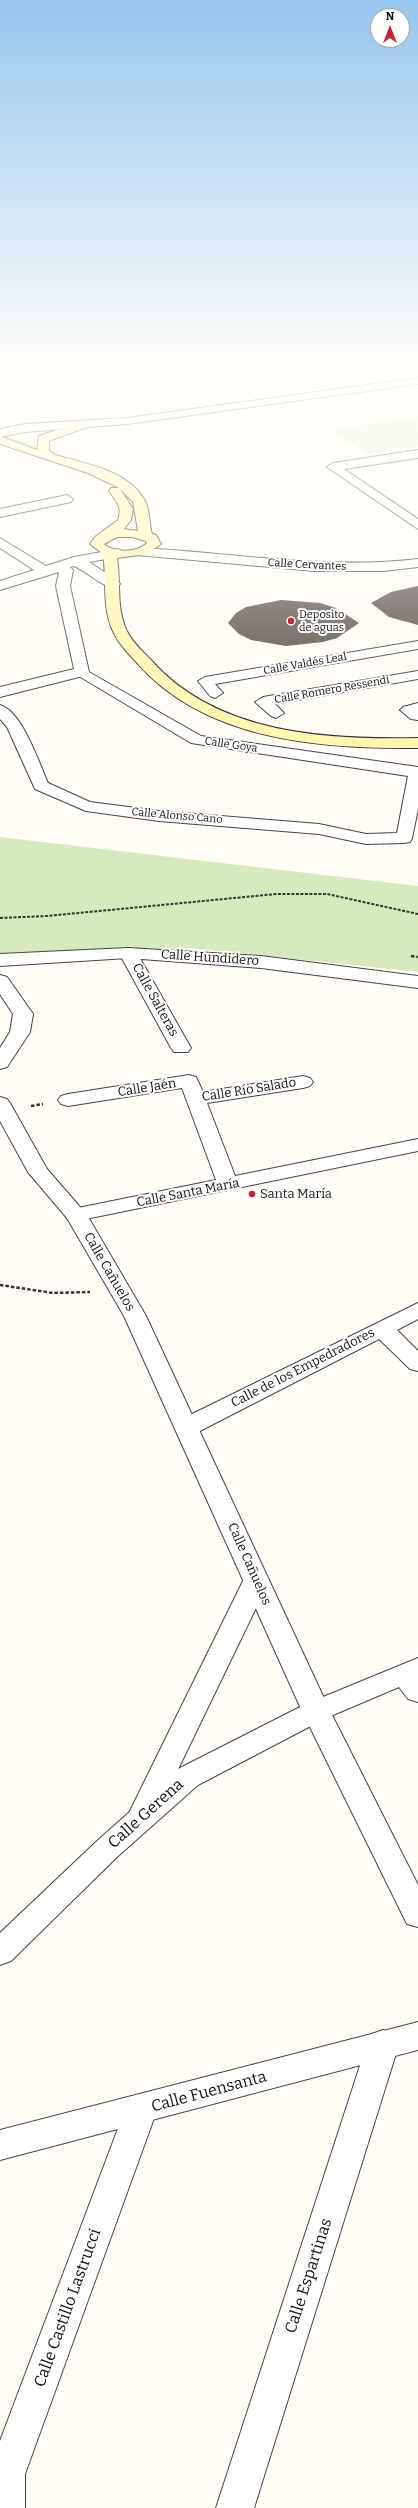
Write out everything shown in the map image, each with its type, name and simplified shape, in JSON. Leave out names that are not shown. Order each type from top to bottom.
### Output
[{"type":"main road","points":[[84,476],[95,480],[115,491],[123,499],[127,509],[122,524],[108,536]]},
{"type":"main road","points":[[103,476],[128,489],[138,499],[150,539],[152,547],[139,552],[112,553],[100,548],[97,544],[102,538],[128,533],[150,539]]},
{"type":"main road","points":[[113,581],[139,552]]},
{"type":"main road","points":[[112,553],[113,581],[111,604],[119,630],[138,657],[160,680],[198,707],[238,722],[314,738],[358,743],[418,743]]},
{"type":"street","points":[[345,476],[418,525]]},
{"type":"street","points":[[0,513],[67,499]]},
{"type":"street","name":"Calle Cervantes","points":[[150,539],[197,554]]},
{"type":"street","points":[[0,542],[52,568],[66,570],[63,586],[82,672],[0,692]]},
{"type":"street","points":[[74,561],[97,544]]},
{"type":"street","name":"Calle Cervantes","points":[[139,552],[197,554],[313,568],[363,567],[418,563]]},
{"type":"street","points":[[0,586],[74,561],[112,553]]},
{"type":"street","points":[[74,561],[113,581]]},
{"type":"street","name":"Calle Valdés Leal","points":[[214,693],[206,682],[418,645]]},
{"type":"street","points":[[339,659],[368,684]]},
{"type":"street","points":[[284,668],[312,693]]},
{"type":"street","name":"Calle Goya","points":[[82,672],[197,740],[417,772],[404,838]]},
{"type":"street","name":"Calle Romero Ressendi","points":[[276,713],[263,702],[418,675]]},
{"type":"street","name":"Calle Alonso Cano","points":[[0,710],[14,725],[41,786],[86,806],[159,816],[319,829],[366,840],[404,838]]},
{"type":"street","name":"Calle Hundidero","points":[[0,960],[128,953],[261,962],[418,982]]},
{"type":"street","name":"Calle Salteras","points":[[128,953],[181,1048]]},
{"type":"street","points":[[0,981],[23,1014],[20,1032],[0,1063]]},
{"type":"street","name":"Calle Jaén","points":[[68,1100],[189,1081],[228,1185]]},
{"type":"street","name":"Calle Río Salado","points":[[195,1099],[303,1082]]},
{"type":"street","name":"Calle Cañuelos","points":[[2,1106],[38,1172],[76,1215],[135,1316],[316,1711],[418,1915]]},
{"type":"street","name":"Calle Santa María","points":[[76,1215],[418,1145]]},
{"type":"street","name":"Calle de los Empedradores","points":[[187,1427],[418,1310]]},
{"type":"street","points":[[382,1328],[418,1364]]},
{"type":"street","points":[[140,1819],[256,1581]]},
{"type":"street","name":"Calle Gerena","points":[[0,1952],[140,1819],[188,1777],[316,1711],[414,1678]]},
{"type":"street","name":"Calle Fuensanta","points":[[0,2145],[141,2110],[383,2044],[418,2036]]},
{"type":"street","name":"Calle Espartinas","points":[[234,2508],[383,2044]]},
{"type":"street","name":"Calle Castillo Lastrucci","points":[[6,2508],[6,2474],[141,2110]]},
{"type":"path","points":[[0,918],[47,916],[276,894],[327,894],[418,914]]},
{"type":"path","points":[[2,1106],[68,1100]]},
{"type":"path","points":[[0,1285],[53,1293],[121,1291]]},
{"type":"green space","points":[[0,837],[418,886],[418,972],[191,948],[0,953]]},
{"type":"building","name":"Deposito de aguas","points":[[418,586],[418,625],[389,617],[371,603],[391,592]]},
{"type":"building","name":"Deposito de aguas","points":[[281,600],[320,603],[336,608],[359,623],[337,638],[323,642],[286,646],[251,640],[239,634],[228,623],[236,613],[246,607]]},
{"type":"place","name":"Deposito de aguas","points":[[291,621]]},
{"type":"place","name":"Santa María","points":[[252,1194]]}]
